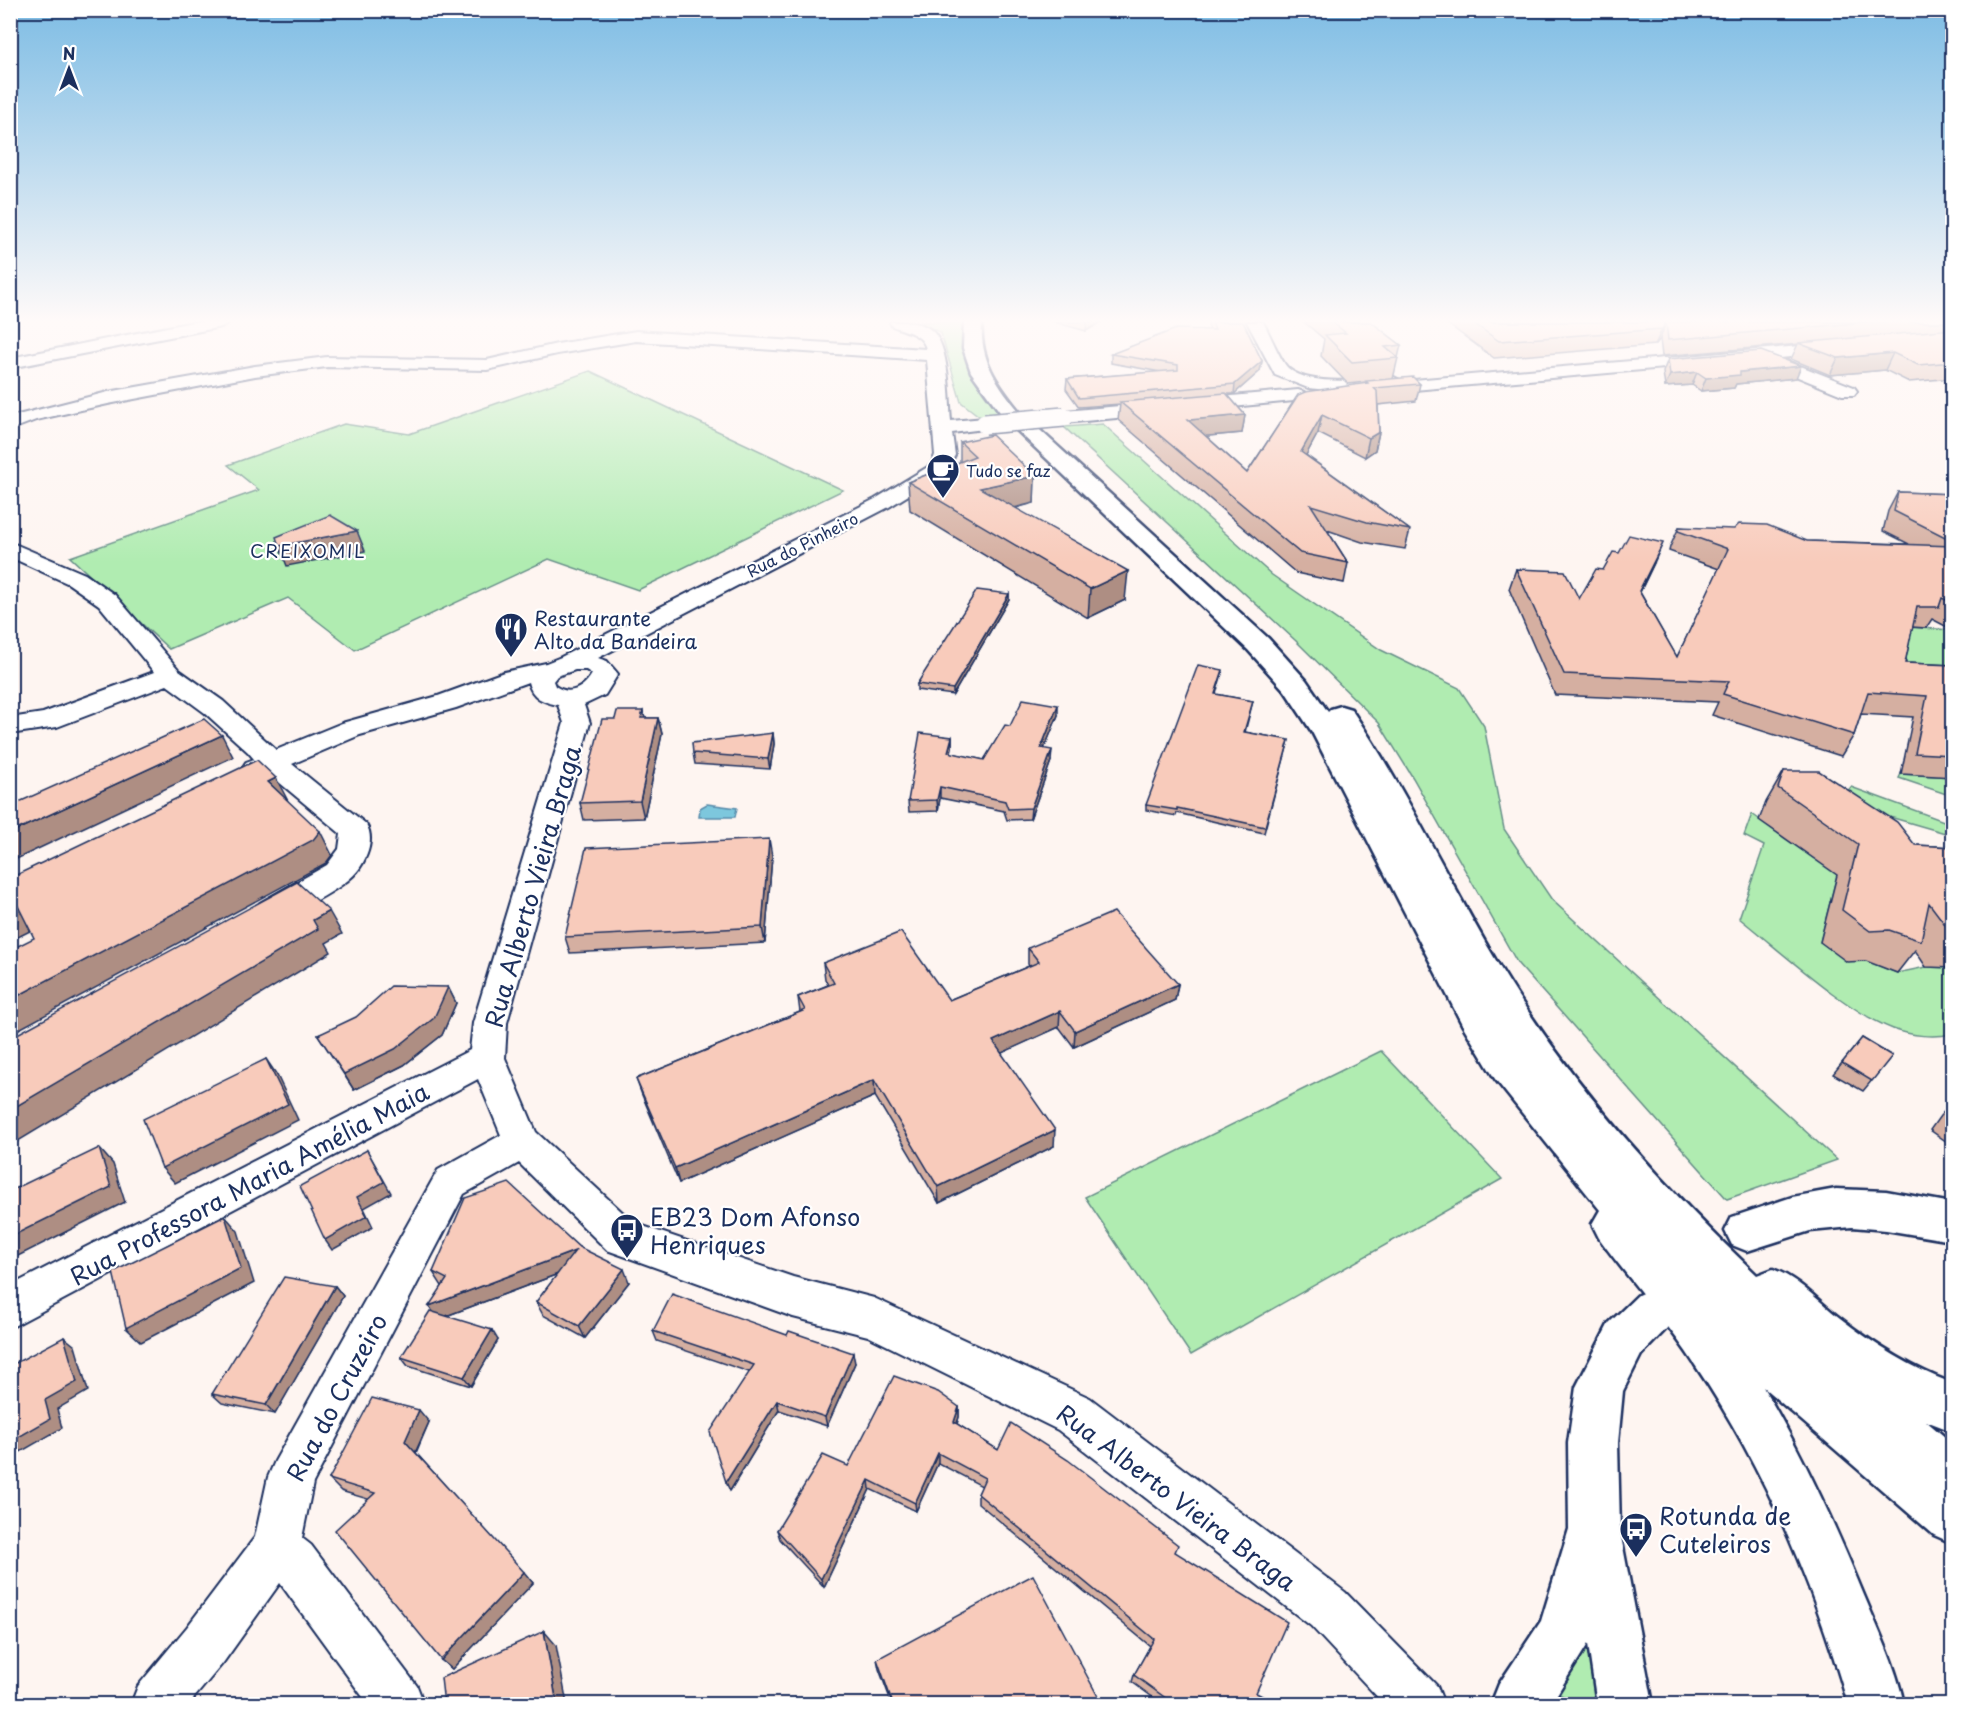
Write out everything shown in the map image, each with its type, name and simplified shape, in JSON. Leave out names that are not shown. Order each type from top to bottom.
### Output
[{"type":"main road","points":[[1002,402],[1012,415],[1234,622],[1296,686],[1327,732],[1476,1016],[1509,1068],[1549,1120],[1681,1228],[1753,1301],[1863,1401],[1953,1474]]},
{"type":"main road","points":[[1019,402],[1275,636],[1335,704],[1511,1016],[1571,1100],[1615,1175],[1679,1269],[1748,1340],[1802,1391],[1953,1517]]},
{"type":"main road","points":[[1615,1175],[1677,1197],[1796,1311],[1843,1350],[1882,1377],[1914,1394],[1953,1407]]},
{"type":"main road","points":[[1615,1175],[1612,1222],[1722,1363],[1761,1429],[1794,1493],[1815,1542],[1856,1642],[1876,1704]]},
{"type":"main road","points":[[1747,1231],[1783,1218],[1820,1210],[1867,1209],[1953,1222]]},
{"type":"main road","points":[[1625,1704],[1595,1529],[1593,1443],[1600,1387],[1625,1339],[1654,1310]]},
{"type":"main road","points":[[1519,1704],[1564,1635],[1595,1529]]},
{"type":"street","points":[[10,424],[30,416],[91,402]]},
{"type":"street","name":"Rua do Pinheiro","points":[[559,682],[627,635],[882,503],[939,468],[945,455],[940,402]]},
{"type":"street","points":[[943,428],[1228,402]]},
{"type":"street","points":[[10,549],[77,579],[107,600],[170,675],[214,707],[272,761],[356,831],[354,851],[338,873],[246,924]]},
{"type":"street","points":[[559,682],[581,697],[596,690],[602,684],[615,651],[627,635]]},
{"type":"street","points":[[228,782],[272,761],[351,729],[447,702],[513,693],[559,682],[593,663],[605,674]]},
{"type":"street","points":[[10,726],[48,721],[170,675]]},
{"type":"street","name":"Rua Alberto Vieira Braga","points":[[559,682],[577,723],[490,1023],[487,1058],[522,1142],[621,1236],[793,1297],[874,1318],[1074,1414],[1328,1609],[1419,1704]]},
{"type":"street","name":"Rua Professora Maria Amélia Maia","points":[[10,1308],[487,1058]]},
{"type":"street","name":"Rua do Cruzeiro","points":[[156,1704],[205,1645],[276,1548],[291,1477],[451,1182],[522,1142]]},
{"type":"street","points":[[276,1548],[294,1562],[399,1704]]},
{"type":"green space","points":[[501,402],[656,402],[843,490],[638,590],[549,559],[355,650],[288,598],[169,649],[70,557],[259,490],[228,465],[344,424],[409,434]]},
{"type":"green space","points":[[961,402],[991,402],[1001,414],[979,416]]},
{"type":"green space","points":[[1103,424],[1272,575],[1381,650],[1459,688],[1484,726],[1504,829],[1552,900],[1837,1160],[1727,1199],[1518,964],[1413,778],[1379,723],[1296,641],[1064,427]]},
{"type":"green space","points":[[1904,627],[1952,630],[1952,680],[1893,678]]},
{"type":"green space","points":[[1901,774],[1952,777],[1952,796],[1899,778]]},
{"type":"green space","points":[[1851,787],[1952,824],[1952,835],[1883,815],[1843,797]]},
{"type":"green space","points":[[1752,814],[1837,875],[1820,942],[1897,973],[1926,967],[1952,968],[1952,1005],[1948,1008],[1952,1011],[1952,1034],[1915,1035],[1893,1029],[1874,1020],[1814,979],[1739,918],[1764,846],[1744,836]]},
{"type":"green space","points":[[1381,1051],[1502,1179],[1191,1355],[1085,1197]]},
{"type":"green space","points":[[1601,1621],[1609,1704],[1579,1704],[1553,1691]]},
{"type":"water","points":[[707,804],[737,808],[735,817],[699,817],[700,808]]},
{"type":"building","points":[[1120,402],[1234,402],[1245,415],[1188,420],[1247,473],[1293,402],[1378,402],[1379,432],[1369,438],[1322,415],[1301,452],[1410,530],[1367,522],[1311,505],[1348,563],[1300,553]]},
{"type":"building","points":[[992,435],[1035,476],[980,488],[1128,571],[1090,589],[908,482],[975,456],[960,442]]},
{"type":"building","points":[[1898,492],[1953,494],[1953,541],[1894,511]]},
{"type":"building","points":[[330,515],[357,531],[279,546],[276,537]]},
{"type":"building","points":[[1739,524],[1767,525],[1807,541],[1953,546],[1953,603],[1942,598],[1939,607],[1917,607],[1905,663],[1953,665],[1953,755],[1915,753],[1927,696],[1868,692],[1854,735],[1723,694],[1729,681],[1564,674],[1516,569],[1565,571],[1579,599],[1596,569],[1603,570],[1613,552],[1619,553],[1629,535],[1663,543],[1639,591],[1677,657],[1728,549],[1678,531],[1679,527],[1734,529]]},
{"type":"building","points":[[977,590],[1009,594],[953,689],[917,684]]},
{"type":"building","points":[[1198,665],[1223,670],[1215,694],[1253,701],[1244,732],[1289,740],[1265,827],[1177,808],[1177,810],[1146,805]]},
{"type":"building","points":[[1023,699],[1058,705],[1041,748],[1052,750],[1031,808],[1008,809],[1005,801],[940,787],[937,800],[908,801],[920,733],[952,737],[948,752],[984,760],[1005,725],[1010,726]]},
{"type":"building","points":[[617,711],[643,711],[641,718],[658,718],[640,801],[580,803],[602,719],[615,719]]},
{"type":"building","points":[[204,719],[222,735],[10,833],[10,806]]},
{"type":"building","points":[[773,733],[768,759],[693,753],[692,743]]},
{"type":"building","points":[[257,760],[276,778],[268,782],[320,831],[313,840],[10,1000],[10,950],[34,938],[17,904],[10,908],[10,878]]},
{"type":"building","points":[[1784,771],[1819,771],[1897,822],[1915,845],[1953,847],[1953,935],[1929,903],[1921,941],[1889,930],[1870,931],[1842,910],[1858,844],[1778,788]]},
{"type":"building","points":[[769,839],[762,927],[565,937],[586,848]]},
{"type":"building","points":[[297,882],[329,911],[313,920],[318,929],[10,1110],[10,1038]]},
{"type":"building","points":[[1114,912],[1178,984],[1075,1031],[1060,1011],[993,1041],[1055,1130],[938,1187],[874,1080],[675,1168],[636,1079],[805,1010],[798,997],[834,983],[823,963],[901,932],[949,1000],[1039,962],[1028,948]]},
{"type":"building","points":[[391,986],[448,987],[434,1018],[395,1049],[344,1074],[318,1035],[356,1017]]},
{"type":"building","points":[[1862,1038],[1892,1056],[1872,1081],[1842,1063]]},
{"type":"building","points":[[266,1059],[288,1104],[162,1168],[143,1119]]},
{"type":"building","points":[[1953,1103],[1953,1119],[1945,1114]]},
{"type":"building","points":[[99,1148],[111,1187],[10,1237],[10,1191]]},
{"type":"building","points":[[367,1150],[384,1182],[357,1197],[367,1216],[325,1240],[300,1186]]},
{"type":"building","points":[[509,1183],[579,1247],[624,1269],[579,1326],[536,1302],[575,1251],[429,1306],[447,1279],[433,1272],[465,1198]]},
{"type":"building","points":[[225,1216],[241,1268],[126,1328],[113,1272]]},
{"type":"building","points":[[284,1277],[335,1286],[266,1405],[212,1394]]},
{"type":"building","points":[[672,1294],[787,1335],[789,1331],[853,1353],[825,1417],[777,1401],[726,1482],[710,1432],[754,1365],[653,1331]]},
{"type":"building","points":[[430,1311],[492,1330],[464,1377],[401,1357]]},
{"type":"building","points":[[64,1337],[77,1382],[45,1400],[50,1419],[10,1442],[10,1366]]},
{"type":"building","points":[[894,1376],[938,1392],[959,1407],[954,1422],[998,1450],[1011,1423],[1068,1460],[1178,1545],[1175,1552],[1287,1622],[1256,1693],[1277,1704],[1174,1704],[1134,1675],[1154,1639],[978,1494],[985,1478],[938,1453],[915,1503],[869,1480],[821,1579],[777,1530],[823,1455],[848,1466]]},
{"type":"building","points":[[372,1398],[419,1410],[405,1441],[524,1572],[441,1660],[335,1530],[375,1493],[329,1479]]},
{"type":"building","points":[[1033,1575],[1102,1704],[893,1704],[877,1659]]},
{"type":"building","points":[[544,1631],[557,1704],[444,1704],[441,1678]]},
{"type":"place","name":"Tudo se faz","points":[[943,499]]},
{"type":"place","name":"Restaurante Alto da Bandeira","points":[[511,658]]},
{"type":"place","name":"EB23 Dom Afonso Henriques","points":[[627,1259]]},
{"type":"place","name":"Rotunda de Cuteleiros","points":[[1636,1558]]},
{"type":"district","name":"CREIXOMIL","points":[[308,550]]}]
